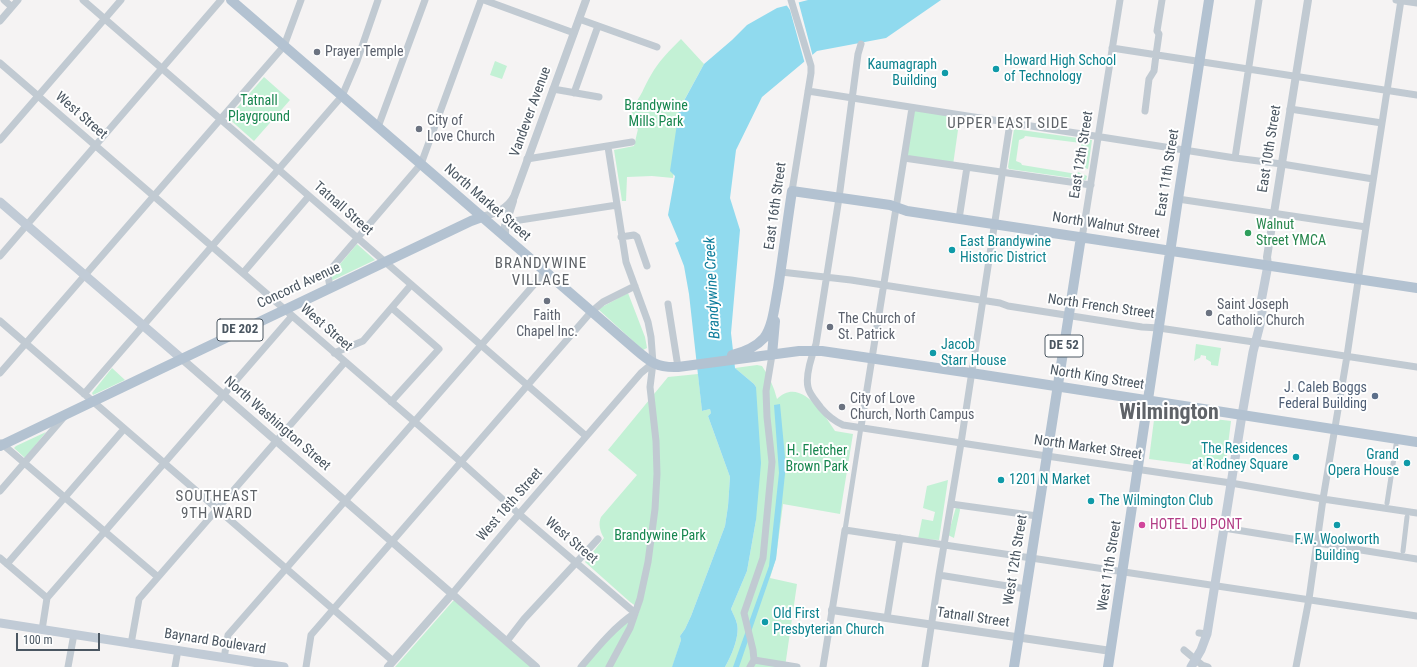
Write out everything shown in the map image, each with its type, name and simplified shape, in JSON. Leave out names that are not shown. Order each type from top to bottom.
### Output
[{"type":"main road","name":"North Market Street","points":[[231,0],[591,312],[653,363],[662,367],[686,366],[742,356],[772,355]]},
{"type":"main road","name":"East 11th Street","points":[[1139,470],[1170,250],[1209,0]]},
{"type":"main road","name":"North Walnut Street","points":[[792,191],[896,207],[907,211],[1417,288]]},
{"type":"main road","name":"East 16th Street","points":[[742,356],[765,337],[770,324],[781,272],[792,191]]},
{"type":"main road","name":"North Washington Street","points":[[0,202],[182,359]]},
{"type":"main road","name":"Concord Avenue","points":[[1,444],[66,415],[330,287],[482,217]]},
{"type":"main road","name":"East 12th Street","points":[[1047,456],[1081,237]]},
{"type":"main road","name":"East 10th Street","points":[[1193,663],[1201,650],[1203,633],[1215,585],[1255,342],[1254,331],[1262,302],[1268,265]]},
{"type":"main road","points":[[772,355],[775,304]]},
{"type":"main road","name":"North King Street","points":[[772,355],[799,351],[814,351],[872,358],[1417,442]]},
{"type":"main road","name":"West 12th Street","points":[[1014,667],[1047,456]]},
{"type":"main road","name":"West 11th Street","points":[[1108,667],[1139,470]]},
{"type":"main road","name":"Baynard Boulevard","points":[[0,623],[178,650],[261,665],[284,667]]},
{"type":"street","points":[[4,0],[12,7]]},
{"type":"street","points":[[0,21],[18,0]]},
{"type":"street","name":"Tatnall Street","points":[[83,0],[586,436]]},
{"type":"street","points":[[0,140],[121,0]]},
{"type":"street","points":[[0,256],[221,0]]},
{"type":"street","points":[[0,373],[284,46],[301,0]]},
{"type":"street","points":[[84,394],[342,96],[357,61],[378,0]]},
{"type":"street","points":[[378,127],[425,0]]},
{"type":"street","points":[[330,287],[328,276],[330,270],[421,164],[483,0],[574,33]]},
{"type":"street","name":"Vandever Avenue","points":[[482,217],[494,214],[506,208],[514,197],[586,0]]},
{"type":"street","name":"East 16th Street","points":[[791,0],[811,73],[792,191]]},
{"type":"street","name":"East 12th Street","points":[[1081,237],[1099,137],[1120,0]]},
{"type":"street","points":[[1145,111],[1149,79],[1154,71],[1162,0]]},
{"type":"street","points":[[1235,158],[1259,0]]},
{"type":"street","name":"East 10th Street","points":[[1268,265],[1267,258],[1308,0]]},
{"type":"street","points":[[1296,667],[1309,599],[1323,499],[1348,356],[1399,0],[1417,3]]},
{"type":"street","points":[[579,19],[657,47]]},
{"type":"street","points":[[574,93],[598,26]]},
{"type":"street","name":"North Market Street","points":[[861,44],[858,54],[839,198],[816,344],[810,363],[807,383],[810,393],[822,409],[833,420],[843,425],[1231,483],[1417,513]]},
{"type":"street","points":[[1112,48],[1417,94]]},
{"type":"street","name":"West Street","points":[[0,63],[635,613]]},
{"type":"street","points":[[553,89],[599,97]]},
{"type":"street","points":[[808,91],[1373,179]]},
{"type":"street","points":[[823,667],[912,108]]},
{"type":"street","points":[[1290,109],[1382,123]]},
{"type":"street","points":[[925,667],[1010,123]]},
{"type":"street","points":[[527,159],[632,142]]},
{"type":"street","points":[[608,147],[626,262],[648,322],[651,338],[653,363],[650,387],[656,441],[657,474],[655,509],[648,562],[635,613],[627,635],[609,667]]},
{"type":"street","points":[[904,158],[1091,185]]},
{"type":"street","points":[[959,219],[966,167]]},
{"type":"street","points":[[243,273],[309,196]]},
{"type":"street","points":[[505,237],[504,229],[514,197]]},
{"type":"street","points":[[1178,199],[1366,227]]},
{"type":"street","points":[[506,222],[617,205]]},
{"type":"street","points":[[621,237],[637,237],[647,266]]},
{"type":"street","points":[[224,658],[228,635],[344,500],[415,422],[546,272]]},
{"type":"street","name":"North French Street","points":[[781,272],[883,285],[1142,327],[1159,328],[1417,367]]},
{"type":"street","points":[[334,353],[363,341],[411,285]]},
{"type":"street","points":[[306,667],[311,635],[460,461],[591,312],[603,302],[635,286]]},
{"type":"street","points":[[668,304],[686,366]]},
{"type":"street","points":[[391,402],[439,349],[392,308]]},
{"type":"street","points":[[42,630],[46,598],[292,316]]},
{"type":"street","points":[[0,322],[333,609],[391,664]]},
{"type":"street","points":[[772,355],[766,391],[772,472],[763,558],[744,613],[751,640],[752,664],[797,667]]},
{"type":"street","name":"North Washington Street","points":[[182,359],[536,667]]},
{"type":"street","points":[[132,644],[139,598],[345,362]]},
{"type":"street","name":"West 18th Street","points":[[391,664],[586,436],[642,373],[653,363]]},
{"type":"street","points":[[0,491],[66,415]]},
{"type":"street","points":[[7,564],[124,429]]},
{"type":"street","points":[[1,444],[158,577]]},
{"type":"street","points":[[1387,503],[1396,445]]},
{"type":"street","points":[[951,504],[1037,516]]},
{"type":"street","points":[[1402,551],[1407,517]]},
{"type":"street","points":[[1224,528],[1316,544],[1417,559]]},
{"type":"street","points":[[845,530],[1417,616]]},
{"type":"street","points":[[887,618],[900,538]]},
{"type":"street","points":[[507,641],[524,619],[598,539]]},
{"type":"street","points":[[0,558],[46,598]]},
{"type":"street","points":[[939,575],[1026,589]]},
{"type":"street","name":"Tatnall Street","points":[[832,610],[1110,651]]},
{"type":"street","points":[[581,667],[611,633],[627,618],[635,613]]},
{"type":"street","points":[[68,667],[74,634]]},
{"type":"street","points":[[175,667],[178,650]]},
{"type":"street","points":[[1184,650],[1193,663],[1208,667]]},
{"type":"green space","name":"Brandywine Mills Park","points":[[681,39],[704,64],[681,106],[673,178],[652,176],[627,177],[626,201],[622,201],[614,150],[634,146],[638,129],[634,127],[631,107],[640,96],[657,65]]},
{"type":"green space","points":[[495,61],[507,66],[502,79],[490,75]]},
{"type":"green space","name":"Tatnall Playground","points":[[264,77],[290,100],[254,141],[228,118]]},
{"type":"green space","points":[[912,108],[960,116],[953,165],[904,158]]},
{"type":"green space","points":[[1014,129],[1092,140],[1088,169],[1082,167],[1084,150],[1081,148],[1081,143],[1025,136],[1019,140],[1016,161],[1022,165],[1077,174],[1078,172],[1087,176],[1086,180],[1009,169],[1008,167]]},
{"type":"green space","points":[[357,244],[375,260],[331,281],[330,276]]},
{"type":"green space","points":[[628,293],[645,337],[647,348],[643,350],[598,309]]},
{"type":"green space","points":[[1196,344],[1221,348],[1218,366],[1211,365],[1211,362],[1206,359],[1206,356],[1201,355],[1200,358],[1194,361]]},
{"type":"green space","name":"H. Fletcher Brown Park","points":[[757,365],[762,366],[767,374],[777,399],[786,393],[794,392],[803,395],[818,407],[835,431],[853,434],[840,514],[783,504],[776,558],[770,578],[797,584],[785,667],[725,667],[732,652],[738,629],[731,609],[747,571],[756,520],[756,387],[735,368]]},
{"type":"green space","points":[[112,368],[125,380],[93,395],[92,393]]},
{"type":"green space","name":"Brandywine Park","points":[[698,374],[702,411],[710,409],[711,413],[708,416],[730,477],[728,506],[725,526],[691,616],[680,636],[681,640],[673,665],[672,667],[584,667],[601,647],[627,621],[635,622],[640,609],[585,562],[604,538],[600,528],[601,517],[637,475],[608,450],[668,377]]},
{"type":"green space","points":[[1155,412],[1231,421],[1225,469],[1149,459]]},
{"type":"green space","points":[[46,432],[25,458],[14,448],[16,446]]},
{"type":"green space","points":[[948,480],[939,540],[918,539],[922,519],[933,521],[935,512],[923,508],[927,486]]},
{"type":"green space","points":[[956,507],[959,507],[960,510],[954,538],[948,535]]},
{"type":"green space","points":[[453,601],[455,601],[531,667],[395,667]]},
{"type":"water","name":"Brandywine Creek","points":[[808,0],[941,0],[886,38],[817,51],[762,97],[736,150],[730,198],[740,230],[731,333],[735,368],[756,387],[761,463],[756,520],[747,571],[731,609],[738,629],[732,652],[725,667],[672,667],[681,640],[680,636],[691,616],[725,526],[730,477],[708,416],[711,413],[710,409],[702,411],[689,294],[684,266],[675,243],[679,241],[668,215],[675,176],[670,171],[679,110],[704,64],[747,25],[777,8]]},
{"type":"water","points":[[780,404],[785,457],[785,474],[776,559],[739,667],[733,667],[769,566],[779,473],[774,405]]},
{"type":"pier","points":[[798,0],[813,57],[805,64],[790,10],[785,3]]},
{"type":"place","name":"Prayer Temple","points":[[317,52]]},
{"type":"place","name":"Howard High School of Technology","points":[[996,69]]},
{"type":"place","name":"Kaumagraph Building","points":[[945,73]]},
{"type":"place","name":"City of Love Church","points":[[419,129]]},
{"type":"place","name":"Walnut Street YMCA","points":[[1248,233]]},
{"type":"place","name":"East Brandywine Historic District","points":[[952,250]]},
{"type":"place","name":"Faith Chapel Inc.","points":[[547,301]]},
{"type":"place","name":"Saint Joseph Catholic Church","points":[[1209,313]]},
{"type":"place","name":"The Church of St. Patrick","points":[[830,327]]},
{"type":"place","name":"Jacob Starr House","points":[[933,353]]},
{"type":"place","name":"J. Caleb Boggs Federal Building","points":[[1375,396]]},
{"type":"place","name":"City of Love Church, North Campus","points":[[842,407]]},
{"type":"place","name":"The Residences at Rodney Square","points":[[1296,457]]},
{"type":"place","name":"Grand Opera House","points":[[1407,463]]},
{"type":"place","name":"1201 N Market","points":[[1001,480]]},
{"type":"place","name":"The Wilmington Club","points":[[1091,501]]},
{"type":"place","name":"HOTEL DU PONT","points":[[1142,525]]},
{"type":"place","name":"F.W. Woolworth Building","points":[[1337,525]]},
{"type":"place","name":"Old First Presbyterian Church","points":[[765,622]]},
{"type":"district","name":"UPPER EAST SIDE","points":[[1008,124]]},
{"type":"district","name":"BRANDYWINE VILLAGE","points":[[541,272]]},
{"type":"district","name":"Wilmington","points":[[1169,413]]},
{"type":"district","name":"SOUTHEAST 9TH WARD","points":[[217,506]]}]
